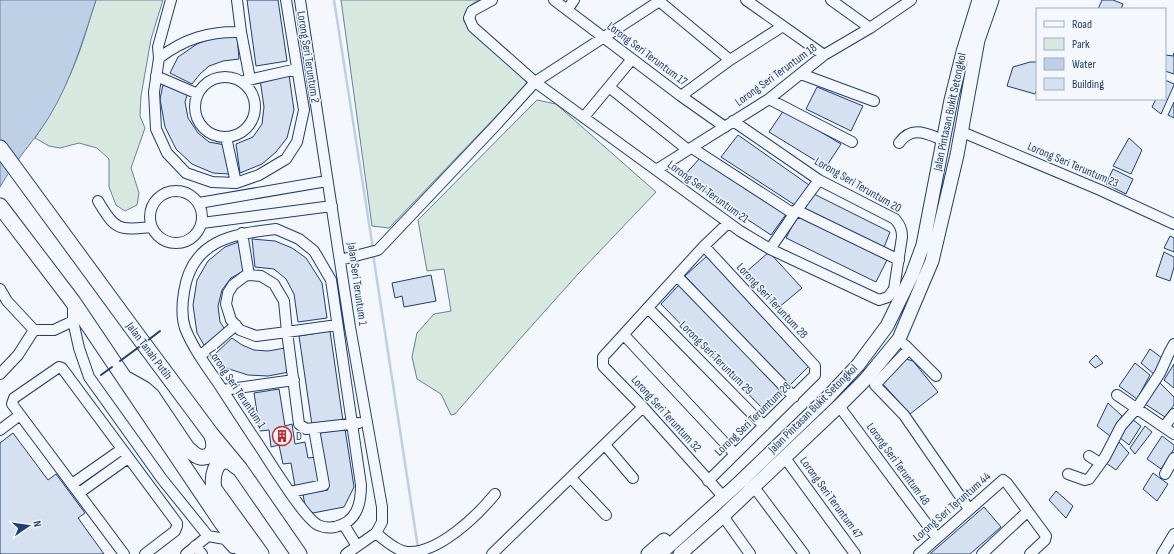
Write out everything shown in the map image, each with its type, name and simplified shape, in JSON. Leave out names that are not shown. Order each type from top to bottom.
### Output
[{"type":"highway","name":"Jalan Tanah Putih","points":[[0,148],[211,434],[240,469],[299,554]]},
{"type":"highway","points":[[0,206],[73,302],[222,523],[245,554]]},
{"type":"highway","points":[[124,378],[144,389],[152,396],[187,448],[193,454],[201,457],[209,456],[214,450],[215,441],[211,434]]},
{"type":"highway","points":[[240,469],[230,462],[220,464],[214,470],[214,489],[261,554]]},
{"type":"main road","name":"Jalan Pintasan Bukit Setongkol","points":[[660,554],[741,481],[858,365],[887,326],[912,275],[923,245],[950,100],[979,0]]},
{"type":"main road","name":"Jalan Pintasan Bukit Setongkol","points":[[693,554],[706,538],[712,525],[724,516],[839,406],[866,379],[899,339],[932,261],[962,132],[972,65],[978,40],[992,0]]},
{"type":"main road","points":[[940,157],[949,153],[957,155]]},
{"type":"main road","points":[[648,554],[720,493],[741,481]]},
{"type":"main road","points":[[680,554],[712,525]]},
{"type":"street","name":"Lorong Seri Teruntum 2","points":[[171,0],[158,47],[159,58],[154,92],[156,129],[167,154],[186,173],[212,182],[236,183],[259,175],[286,159],[297,142],[304,110],[286,0]]},
{"type":"street","points":[[237,0],[246,80],[254,96],[256,105],[255,115],[244,131],[235,136],[216,136],[207,131],[200,124],[196,114],[195,104],[198,94],[205,84],[225,76],[246,80],[297,69]]},
{"type":"street","name":"Jalan Seri Teruntum 1","points":[[300,0],[350,327],[382,507],[382,522],[376,533]]},
{"type":"street","name":"Lorong Seri Teruntum 21","points":[[492,0],[472,11],[469,18],[473,26],[535,82],[728,223],[770,249],[879,300]]},
{"type":"street","name":"Lorong Seri Teruntum 17","points":[[554,0],[681,96],[729,124]]},
{"type":"street","points":[[567,10],[574,0]]},
{"type":"street","points":[[746,0],[824,55]]},
{"type":"street","points":[[831,0],[870,28]]},
{"type":"street","name":"Lorong Seri Teruntum 18","points":[[656,170],[769,98],[824,55],[870,28],[910,0]]},
{"type":"street","points":[[340,260],[374,251],[497,124],[535,82],[603,38],[654,2],[730,60]]},
{"type":"street","points":[[681,96],[730,60],[783,26]]},
{"type":"street","points":[[159,58],[172,48],[194,38],[227,32],[241,32]]},
{"type":"street","points":[[584,117],[632,59]]},
{"type":"street","points":[[801,74],[874,101]]},
{"type":"street","points":[[156,76],[198,94]]},
{"type":"street","points":[[608,87],[690,149],[795,212],[899,260]]},
{"type":"street","points":[[769,98],[852,142]]},
{"type":"street","name":"Lorong Seri Teruntum 20","points":[[729,124],[819,180],[895,219],[902,229],[902,237],[894,289],[888,297],[879,300]]},
{"type":"street","points":[[899,142],[903,137],[913,132],[923,133],[943,140]]},
{"type":"street","name":"Lorong Seri Teruntum 23","points":[[962,132],[1100,190],[1174,224]]},
{"type":"street","points":[[226,137],[236,183]]},
{"type":"street","points":[[259,175],[262,192]]},
{"type":"street","points":[[770,249],[819,180]]},
{"type":"street","points":[[199,203],[327,181]]},
{"type":"street","points":[[177,191],[190,194],[199,203],[202,213],[202,223],[196,235],[185,242],[172,243],[160,238],[152,227],[150,214],[155,202],[164,194],[177,191]]},
{"type":"street","points":[[98,201],[113,224],[119,228],[126,229],[152,227]]},
{"type":"street","points":[[202,223],[332,206]]},
{"type":"street","points":[[275,214],[276,229],[299,239],[314,251],[331,280],[361,485],[361,499],[357,510],[352,518],[344,525],[357,546]]},
{"type":"street","points":[[728,223],[704,246],[624,335],[735,454]]},
{"type":"street","name":"Lorong Seri Teruntum 1","points":[[276,229],[242,233],[224,239],[199,256],[186,278],[181,306],[184,327],[200,356],[222,390],[308,517],[317,525],[328,528],[344,525]]},
{"type":"street","points":[[242,233],[249,275]]},
{"type":"street","name":"Lorong Seri Teruntum 28","points":[[704,246],[815,366],[815,375]]},
{"type":"street","points":[[337,325],[287,332],[256,336],[240,330],[231,320],[226,304],[228,293],[233,285],[249,275],[261,276],[274,284],[284,301],[287,332],[299,424],[306,429],[314,429],[366,422]]},
{"type":"street","points":[[677,276],[794,397]]},
{"type":"street","points":[[0,289],[7,301],[34,330],[54,330],[73,321]]},
{"type":"street","points":[[73,302],[73,321],[89,377],[177,498],[208,536],[225,539],[238,554]]},
{"type":"street","name":"Lorong Seri Teruntum 29","points":[[648,308],[764,426]]},
{"type":"street","points":[[200,356],[236,325]]},
{"type":"street","points":[[0,374],[18,355],[34,330]]},
{"type":"street","name":"Lorong Seri Teruntum 32","points":[[624,335],[603,357],[603,366],[643,407],[720,493]]},
{"type":"street","points":[[899,339],[936,376]]},
{"type":"street","points":[[1068,474],[1085,480],[1089,479],[1113,443],[1121,426],[1137,408],[1160,373],[1174,344]]},
{"type":"street","points":[[908,349],[875,385],[904,415],[970,509]]},
{"type":"street","points":[[124,554],[12,404],[14,398],[59,367],[62,368],[177,523],[175,531],[145,554]]},
{"type":"street","name":"Lorong Seri Terumtum 28","points":[[708,481],[815,375]]},
{"type":"street","points":[[222,390],[294,380]]},
{"type":"street","points":[[1117,395],[1174,434]]},
{"type":"street","name":"Lorong Seri Teruntum 48","points":[[839,406],[936,538]]},
{"type":"street","points":[[499,552],[643,407]]},
{"type":"street","points":[[0,430],[20,414]]},
{"type":"street","points":[[1164,428],[1174,414]]},
{"type":"street","points":[[290,492],[324,485],[314,429]]},
{"type":"street","points":[[72,484],[138,445]]},
{"type":"street","points":[[605,445],[633,478]]},
{"type":"street","points":[[79,493],[125,454]]},
{"type":"street","points":[[1089,456],[1100,463]]},
{"type":"street","name":"Lorong Seri Teruntum 47","points":[[785,458],[855,554]]},
{"type":"street","points":[[1165,474],[1174,458]]},
{"type":"street","points":[[571,478],[606,515]]},
{"type":"street","name":"Lorong Seri Teruntum 44","points":[[918,554],[1003,480],[1027,512]]},
{"type":"street","points":[[754,487],[804,554]]},
{"type":"street","points":[[346,554],[376,533],[388,543],[406,552],[425,551],[435,546],[470,522],[495,494]]},
{"type":"street","points":[[982,554],[1027,512],[1046,538],[1030,554]]},
{"type":"street","points":[[724,516],[750,554]]},
{"type":"street","points":[[1162,554],[1174,534]]},
{"type":"street","points":[[186,554],[208,536]]},
{"type":"street","points":[[195,546],[202,554]]},
{"type":"green space","points":[[96,0],[163,0],[151,39],[141,96],[140,116],[145,128],[131,168],[139,193],[137,205],[125,211],[116,205],[109,187],[109,159],[97,148],[79,143],[60,148],[49,146],[35,138],[66,84],[76,62]]},
{"type":"green space","points":[[341,0],[479,0],[467,8],[464,22],[528,77],[526,85],[389,228],[372,226]]},
{"type":"green space","points":[[537,100],[556,104],[656,192],[578,274],[455,414],[451,415],[441,394],[417,379],[412,357],[417,333],[434,314],[451,311],[444,269],[427,271],[418,220]]},
{"type":"water","points":[[0,0],[96,0],[76,60],[57,103],[43,126],[11,169],[0,187]]},
{"type":"building","points":[[247,0],[278,0],[287,61],[256,66]]},
{"type":"building","points":[[1102,0],[1113,0],[1123,4],[1121,8],[1098,8]]},
{"type":"building","points":[[237,35],[239,59],[223,61],[209,66],[192,84],[170,73],[178,57],[197,44],[215,37]]},
{"type":"building","points":[[1174,53],[1174,74],[1166,71],[1166,55],[1173,56]]},
{"type":"building","points":[[1030,62],[1036,62],[1035,94],[1007,86],[1013,67]]},
{"type":"building","points":[[289,75],[294,110],[287,138],[276,152],[262,164],[240,173],[236,144],[253,137],[262,124],[264,107],[260,79]]},
{"type":"building","points":[[1166,80],[1174,84],[1161,114],[1152,107],[1156,100],[1166,100]]},
{"type":"building","points":[[163,85],[188,92],[185,102],[188,118],[198,133],[209,142],[225,145],[229,174],[213,173],[192,164],[176,149],[165,127],[160,99]]},
{"type":"building","points":[[817,87],[863,106],[851,131],[806,109]]},
{"type":"building","points":[[1174,102],[1174,118],[1168,115]]},
{"type":"building","points":[[784,110],[841,144],[826,167],[769,132]]},
{"type":"building","points":[[738,135],[809,185],[795,205],[721,157]]},
{"type":"building","points":[[1129,138],[1142,150],[1131,174],[1113,166]]},
{"type":"building","points":[[700,158],[787,213],[771,235],[683,177]]},
{"type":"building","points":[[1113,169],[1133,179],[1126,194],[1106,184]]},
{"type":"building","points":[[814,194],[890,232],[883,250],[804,210]]},
{"type":"building","points":[[797,216],[887,260],[876,282],[786,238]]},
{"type":"building","points":[[1170,236],[1174,238],[1174,252],[1164,248]]},
{"type":"building","points":[[252,239],[275,241],[292,248],[306,258],[322,283],[327,318],[298,322],[294,294],[286,279],[274,269],[255,267]]},
{"type":"building","points":[[241,241],[245,270],[231,278],[222,290],[218,306],[220,322],[226,331],[204,345],[197,333],[193,305],[197,280],[208,261],[225,247]]},
{"type":"building","points":[[769,252],[802,288],[778,308],[745,273]]},
{"type":"building","points":[[1164,252],[1174,257],[1174,267],[1170,281],[1156,276]]},
{"type":"building","points":[[708,255],[809,366],[789,386],[685,276]]},
{"type":"building","points":[[431,275],[436,301],[404,307],[402,296],[395,298],[392,283]]},
{"type":"building","points":[[679,285],[781,391],[762,408],[661,304]]},
{"type":"building","points":[[330,331],[343,421],[312,425],[299,336]]},
{"type":"building","points":[[232,338],[242,345],[254,350],[268,351],[285,348],[289,372],[268,376],[248,375],[226,368],[214,355]]},
{"type":"building","points":[[1150,349],[1162,358],[1155,375],[1141,363]]},
{"type":"building","points":[[1096,355],[1103,363],[1095,368],[1089,362]]},
{"type":"building","points":[[906,359],[913,361],[938,392],[910,414],[882,383]]},
{"type":"building","points":[[1135,363],[1150,375],[1137,399],[1119,386]]},
{"type":"building","points":[[1174,364],[1174,388],[1164,380]]},
{"type":"building","points":[[1160,383],[1174,397],[1174,405],[1165,417],[1145,404]]},
{"type":"building","name":"D","points":[[279,389],[285,426],[292,424],[295,444],[305,442],[308,458],[317,457],[321,482],[295,486],[291,463],[283,464],[279,445],[271,447],[269,430],[260,431],[254,393]]},
{"type":"building","points":[[1108,403],[1122,416],[1110,436],[1097,426]]},
{"type":"building","points":[[1132,419],[1141,426],[1129,445],[1119,437]]},
{"type":"building","points":[[1145,426],[1152,432],[1135,454],[1130,448]]},
{"type":"building","points":[[345,429],[354,487],[344,507],[313,513],[305,506],[303,494],[328,490],[320,433]]},
{"type":"building","points":[[13,433],[48,480],[56,474],[85,513],[78,518],[104,554],[0,554],[0,443]]},
{"type":"building","points":[[1162,436],[1174,445],[1174,449],[1161,469],[1147,459]]},
{"type":"building","points":[[1119,442],[1129,453],[1116,470],[1106,463]]},
{"type":"building","points":[[1153,473],[1168,484],[1157,501],[1143,489]]},
{"type":"building","points":[[1056,491],[1073,506],[1066,518],[1049,500]]},
{"type":"building","points":[[984,507],[1001,527],[970,554],[930,554]]},
{"type":"waterway","points":[[334,0],[373,249]]},
{"type":"waterway","points":[[373,254],[418,548]]},
{"type":"wall","points":[[147,341],[160,331]]},
{"type":"wall","points":[[120,361],[139,347]]},
{"type":"wall","points":[[101,375],[112,367]]},
{"type":"place","name":"D","points":[[282,436]]}]
